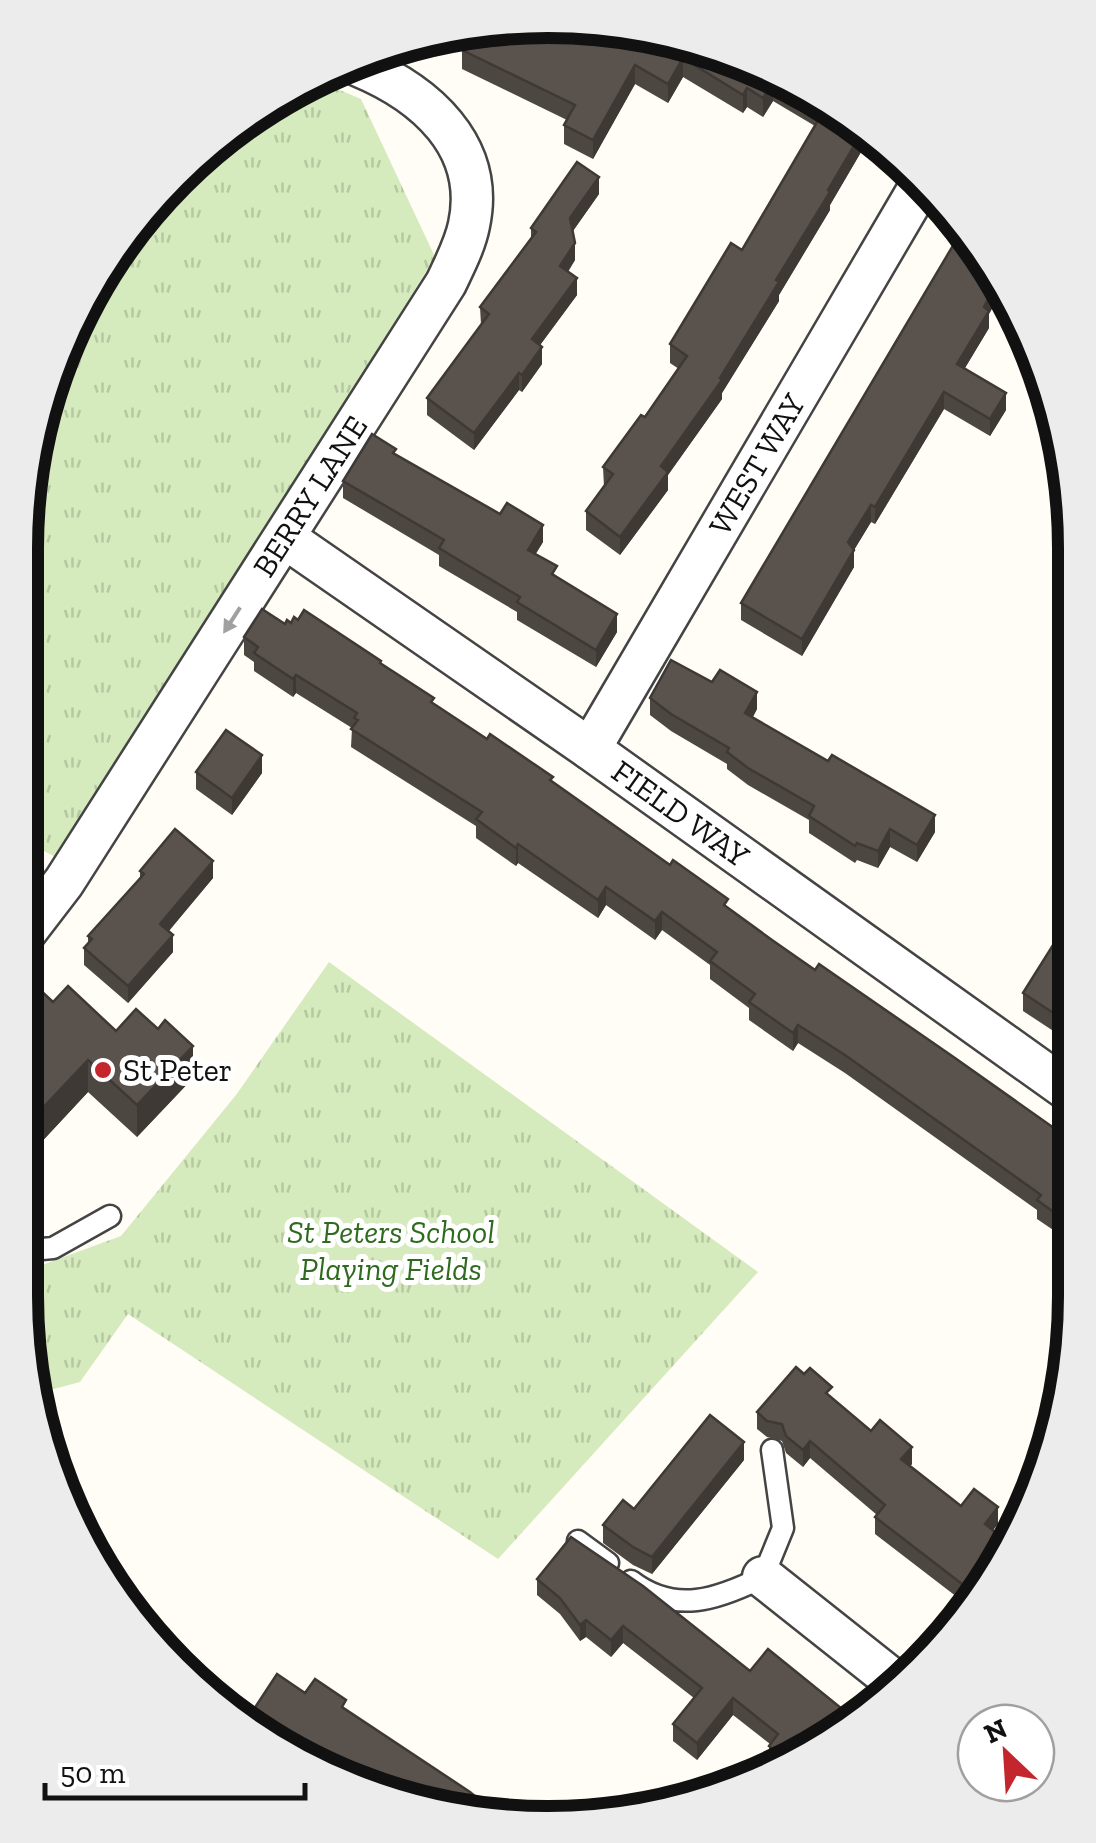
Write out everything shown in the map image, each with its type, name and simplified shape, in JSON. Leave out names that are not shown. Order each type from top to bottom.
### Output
[{"type":"street","name":"BERRY LANE","points":[[38,915],[64,882],[446,282],[469,225],[469,176],[448,126],[382,66]]},
{"type":"street","name":"WEST WAY","points":[[590,749],[916,194]]},
{"type":"street","name":"FIELD WAY","points":[[284,538],[590,749],[1058,1083]]},
{"type":"street","points":[[764,1577],[888,1676]]},
{"type":"lane","points":[[38,1249],[53,1248],[110,1216]]},
{"type":"lane","points":[[578,1541],[642,1589],[679,1600],[726,1595],[764,1577],[782,1528],[772,1450]]},
{"type":"green space","points":[[331,86],[361,99],[435,257],[61,860],[38,848],[38,548],[47,448],[65,384],[106,293],[164,211],[237,143]]},
{"type":"green space","name":"St Peters School Playing Fields","points":[[329,962],[758,1272],[498,1559],[128,1314],[80,1382],[50,1390],[47,1395],[39,1328],[38,1266],[121,1236],[236,1095]]},
{"type":"building","points":[[515,39],[615,42],[680,55],[770,88],[763,98],[747,88],[743,95],[683,58],[668,84],[635,65],[593,140],[564,125],[575,105],[462,50],[464,45]]},
{"type":"building","points":[[820,117],[857,141],[722,380],[661,466],[668,472],[620,537],[586,511],[613,474],[603,467],[641,415],[645,417],[687,356],[670,344],[731,243],[742,250]]},
{"type":"building","points":[[577,162],[599,177],[570,218],[575,243],[560,266],[577,278],[532,339],[542,347],[474,433],[427,398],[489,314],[480,307],[536,232],[531,228]]},
{"type":"building","points":[[956,241],[991,294],[984,307],[989,311],[957,364],[1006,393],[990,419],[944,392],[875,507],[871,505],[848,542],[854,550],[802,639],[741,603]]},
{"type":"building","points":[[372,434],[396,449],[393,453],[500,514],[507,503],[543,525],[528,550],[557,566],[552,574],[617,614],[596,650],[517,602],[520,597],[439,548],[444,540],[343,481]]},
{"type":"building","points":[[262,609],[285,624],[294,617],[298,620],[304,610],[434,698],[431,702],[487,739],[490,734],[553,777],[550,780],[670,865],[673,860],[728,899],[724,905],[815,970],[819,964],[1058,1131],[1058,1215],[1037,1200],[1041,1195],[845,1055],[798,1025],[793,1033],[749,1002],[755,994],[710,961],[717,952],[662,912],[655,921],[606,887],[598,900],[518,844],[516,848],[476,819],[482,812],[351,729],[358,720],[354,718],[357,713],[254,653],[258,647],[244,637]]},
{"type":"building","points":[[671,660],[712,682],[720,670],[757,692],[745,713],[828,761],[832,755],[935,815],[917,845],[890,829],[878,851],[857,843],[855,846],[809,816],[814,806],[748,768],[727,752],[729,748],[671,714],[650,698]]},
{"type":"building","points":[[226,730],[262,755],[232,798],[196,772]]},
{"type":"building","points":[[175,829],[213,861],[160,924],[173,935],[128,986],[84,948],[92,939],[88,936],[144,874],[140,871]]},
{"type":"building","points":[[1058,937],[1058,1016],[1023,993]]},
{"type":"building","points":[[68,986],[116,1031],[136,1009],[158,1029],[165,1020],[193,1046],[137,1105],[88,1060],[38,1113],[38,988],[53,1002]]},
{"type":"building","points":[[796,1367],[804,1374],[810,1368],[832,1387],[826,1393],[871,1431],[880,1420],[912,1447],[901,1459],[961,1506],[974,1489],[998,1507],[985,1524],[998,1535],[966,1587],[875,1517],[885,1505],[810,1441],[803,1450],[786,1436],[782,1424],[767,1421],[757,1412]]},
{"type":"building","points":[[710,1415],[744,1442],[652,1557],[603,1525],[623,1500],[634,1509]]},
{"type":"building","points":[[571,1537],[643,1586],[750,1671],[768,1649],[844,1711],[776,1752],[769,1746],[778,1734],[733,1698],[697,1743],[673,1724],[702,1688],[623,1626],[611,1640],[586,1620],[580,1625],[560,1598],[537,1579]]},
{"type":"building","points":[[277,1674],[305,1693],[315,1679],[346,1700],[342,1707],[481,1801],[416,1788],[353,1767],[316,1745],[314,1748],[293,1737],[253,1711]]},
{"type":"place","name":"St Peter","points":[[103,1070]]}]
